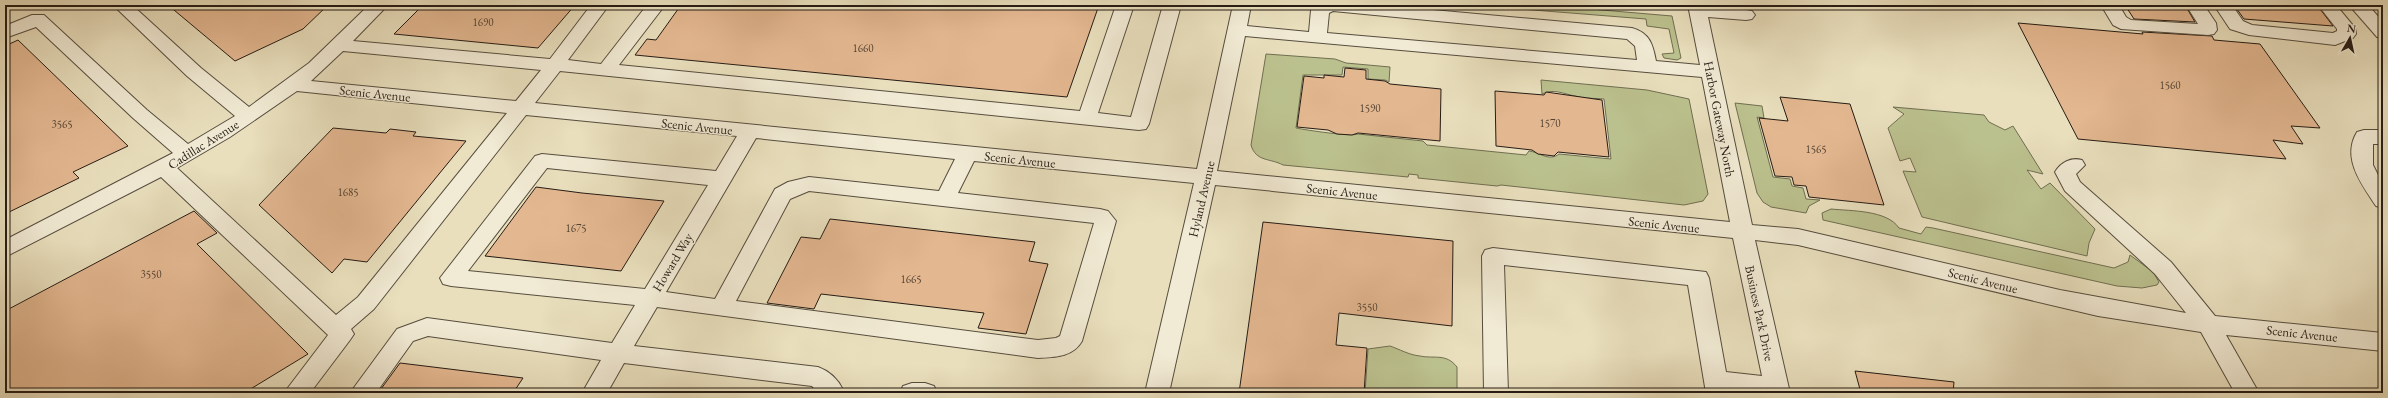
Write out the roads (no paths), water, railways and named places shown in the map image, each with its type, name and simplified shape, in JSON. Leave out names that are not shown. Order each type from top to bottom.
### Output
[{"type":"street","points":[[122,5],[194,72],[248,116]]},
{"type":"street","name":"Cadillac Avenue","points":[[5,249],[164,168],[248,116],[294,84],[379,5]]},
{"type":"street","points":[[336,328],[366,303],[520,108],[556,65],[600,5]]},
{"type":"street","points":[[606,70],[656,5]]},
{"type":"street","points":[[1087,118],[1125,5]]},
{"type":"street","points":[[338,44],[1139,124],[1172,5]]},
{"type":"street","name":"Hyland Avenue","points":[[1157,393],[1206,177],[1242,5]]},
{"type":"street","points":[[2110,5],[2120,21],[2127,25],[2208,30],[2207,23],[2195,5]]},
{"type":"street","points":[[2223,5],[2236,25],[2249,30],[2335,39],[2347,34],[2346,28],[2327,5]]},
{"type":"street","points":[[2358,5],[2383,33]]},
{"type":"street","points":[[1316,38],[1320,10],[1331,6],[1632,34],[1644,44],[1647,67]]},
{"type":"street","points":[[1698,8],[1746,15]]},
{"type":"street","name":"Harbor Gateway North","points":[[1698,8],[1743,233]]},
{"type":"street","points":[[5,33],[38,19],[140,114],[187,154]]},
{"type":"street","points":[[1236,30],[1711,72]]},
{"type":"street","name":"Scenic Avenue","points":[[294,84],[750,132],[1206,177],[1743,233],[1798,237],[1875,253],[2099,307],[2208,324],[2383,342]]},
{"type":"street","name":"Howard Way","points":[[594,393],[750,132]]},
{"type":"street","points":[[2383,137],[2364,137],[2361,154],[2362,171],[2383,201]]},
{"type":"street","points":[[945,199],[967,154]]},
{"type":"street","points":[[721,308],[782,194],[795,187],[809,184],[1100,216],[1105,221],[1070,341],[1061,347],[1038,349],[721,308],[651,298],[451,278],[542,161],[722,179]]},
{"type":"street","points":[[2075,165],[2065,172],[2072,186],[2163,268],[2208,324],[2247,393]]},
{"type":"street","points":[[164,168],[342,334],[296,393]]},
{"type":"street","name":"Business Park Drive","points":[[1743,233],[1777,390]]},
{"type":"street","points":[[1496,393],[1493,256],[1698,278],[1717,386],[1777,390]]},
{"type":"street","points":[[362,393],[405,335],[427,327],[618,353],[818,377],[831,390],[830,393]]},
{"type":"street","points":[[912,393],[925,393]]}]
